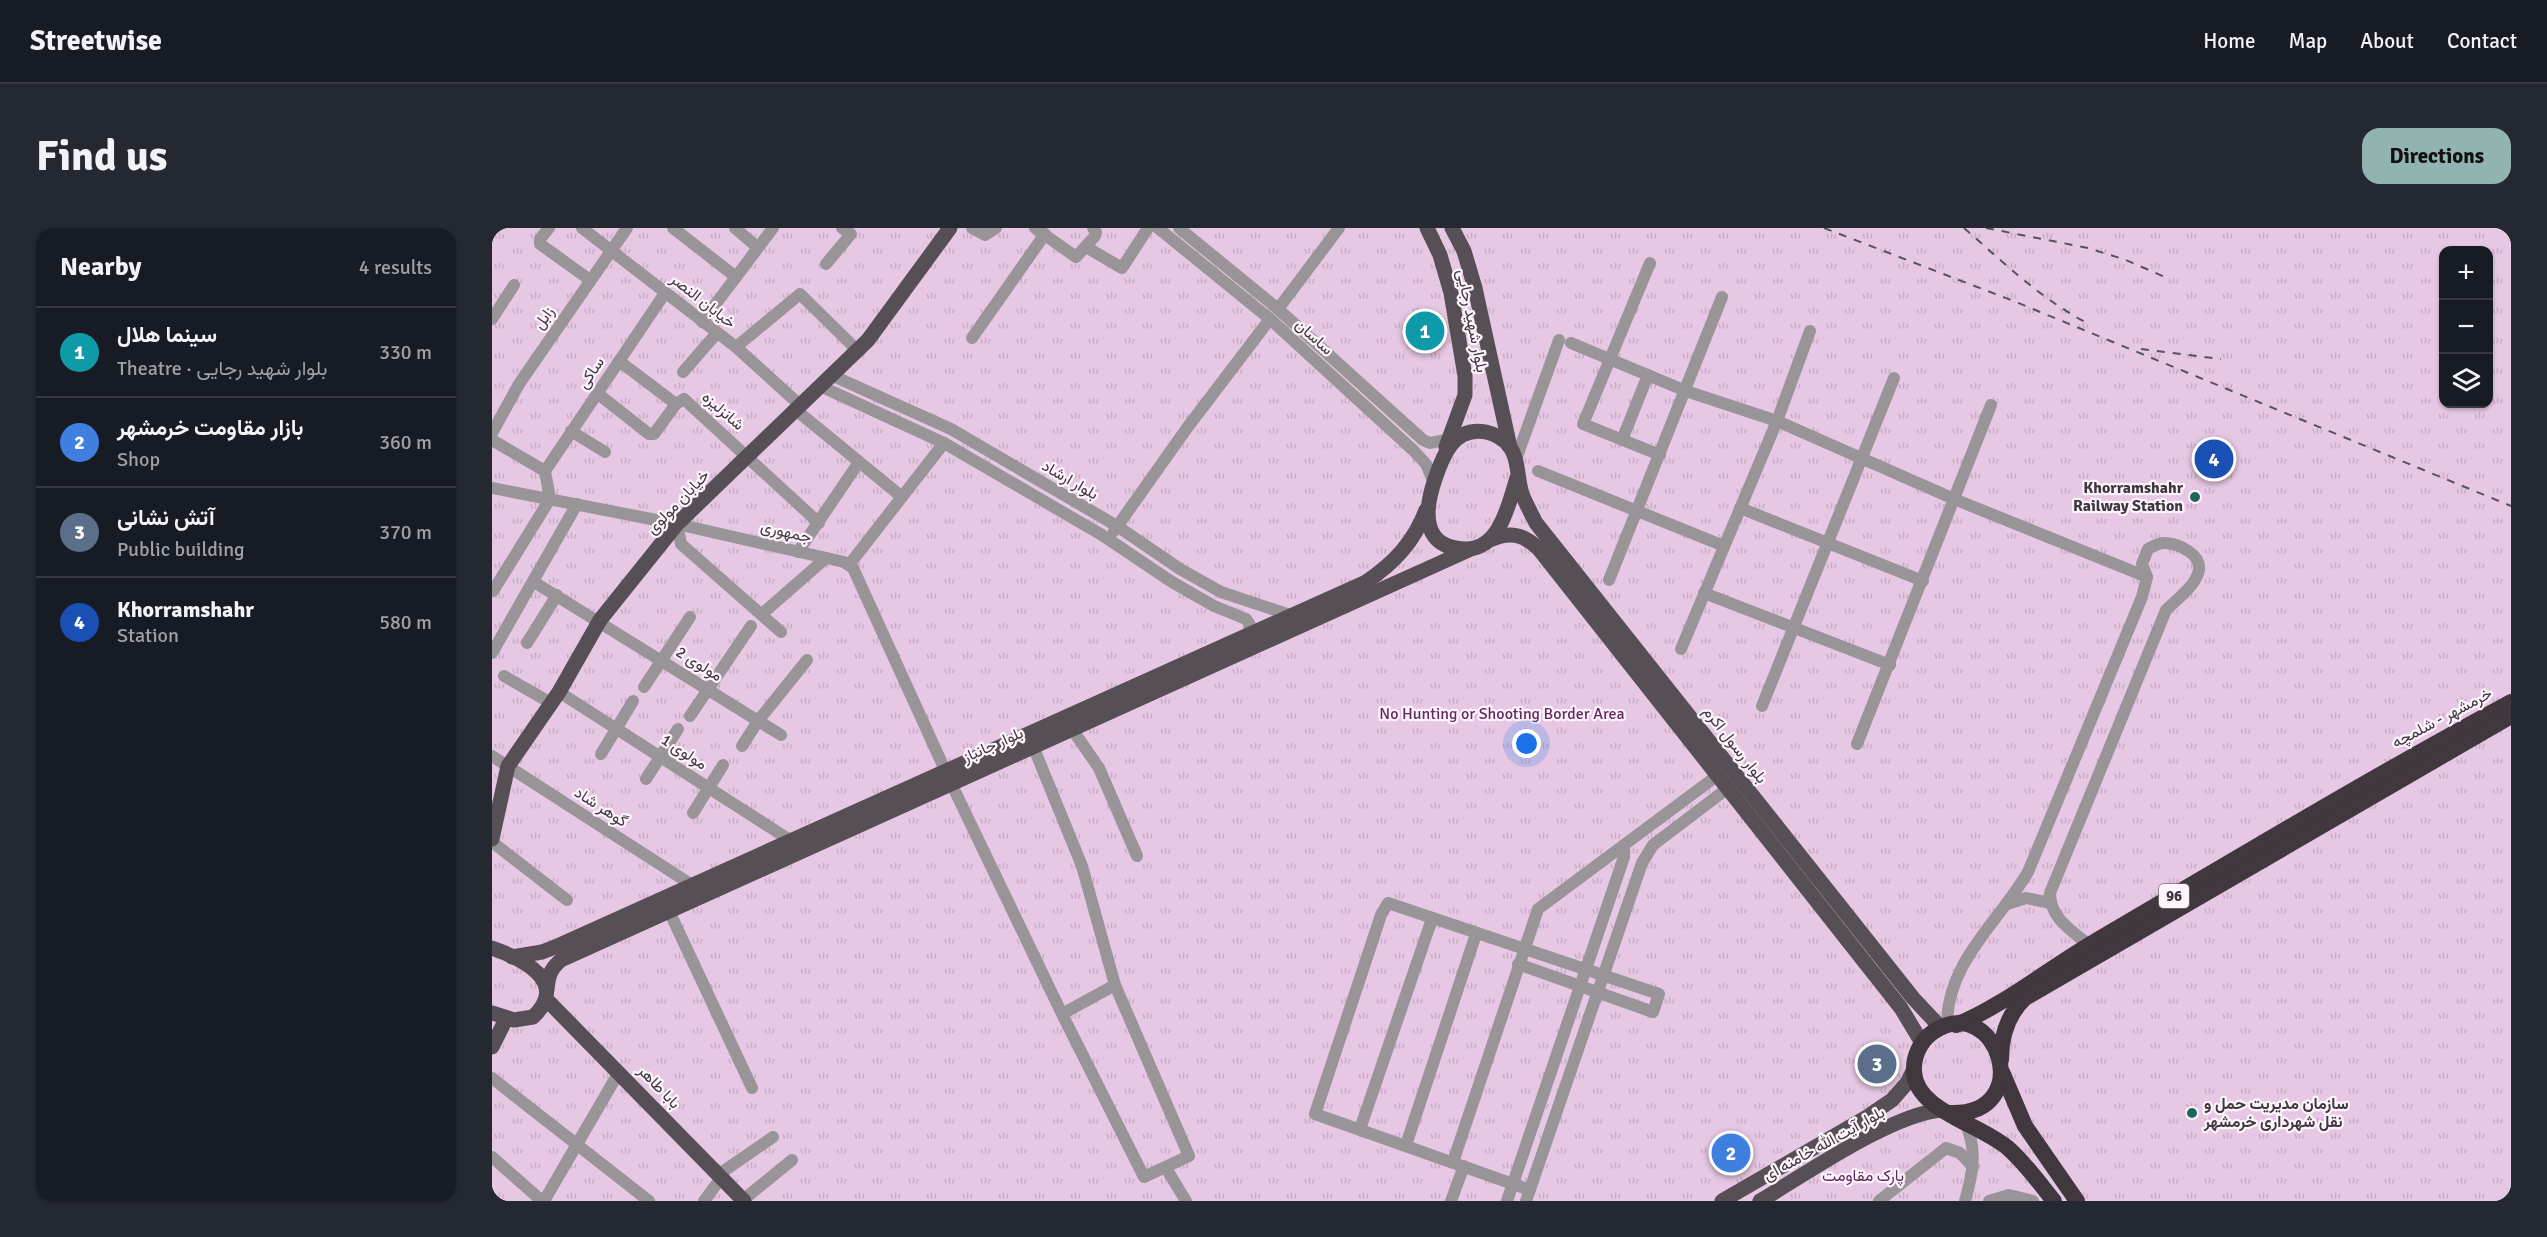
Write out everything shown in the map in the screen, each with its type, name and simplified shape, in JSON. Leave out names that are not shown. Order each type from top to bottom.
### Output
[{"type":"highway","name":"خرمشهر - شلمچه","points":[[2088,945],[2391,766],[2511,702]]},
{"type":"highway","name":"خرمشهر - شلمچه","points":[[2001,1066],[2001,1045],[2005,1031],[2017,1006],[2025,998],[2511,716]]},
{"type":"highway","name":"96","points":[[1922,1043],[1948,1026],[1979,1015],[2088,945]]},
{"type":"highway","points":[[1948,1026],[1974,1028],[1990,1038],[2025,1126],[2077,1201]]},
{"type":"highway","points":[[1922,1043],[1913,1071],[1919,1090],[1925,1099],[2010,1150],[2054,1201]]},
{"type":"highway","name":"96","points":[[1951,1114],[1968,1112],[1984,1104],[1993,1095],[2001,1066]]},
{"type":"main road","name":"خیابان مولوی","points":[[492,841],[508,766],[555,698],[600,620],[677,524],[868,340],[950,228]]},
{"type":"main road","name":"بلوار شهید رجایی","points":[[1427,228],[1440,255],[1451,293],[1462,359],[1465,395],[1442,456]]},
{"type":"main road","name":"بلوار شهید رجایی","points":[[1452,228],[1464,251],[1475,288],[1510,447]]},
{"type":"main road","points":[[1462,359],[1488,354]]},
{"type":"main road","points":[[1468,432],[1490,433],[1503,439],[1510,447],[1516,468],[1496,533],[1488,542],[1471,549],[1459,549],[1437,539],[1427,522],[1426,510],[1442,456],[1457,438],[1468,432]]},
{"type":"main road","name":"بلوار رسول اکرم","points":[[1516,468],[1522,493],[1536,523],[1711,755],[1718,775],[1901,1008],[1922,1043]]},
{"type":"main road","name":"بلوار جانباز","points":[[547,995],[548,978],[552,968],[561,960],[669,911],[948,776],[1290,615],[1366,582],[1383,571],[1413,539],[1426,510]]},
{"type":"main road","name":"بلوار رسول اکرم","points":[[1488,542],[1502,535],[1516,534],[1528,538],[1539,549],[1912,998],[1948,1026]]},
{"type":"main road","name":"بلوار جانباز","points":[[512,957],[542,952],[790,840],[948,776],[1033,746],[1471,549]]},
{"type":"main road","name":"بابا طاهر","points":[[492,948],[538,972],[547,995],[744,1201]]},
{"type":"main road","points":[[492,1047],[499,1016],[514,1020],[533,1017],[547,995]]},
{"type":"main road","name":"بلوار آیت الله خامنه ای","points":[[1722,1201],[1867,1118],[1892,1100],[1907,1083],[1913,1071]]},
{"type":"main road","name":"بلوار آیت الله خامنه ای","points":[[1760,1201],[1878,1133],[1929,1112],[1951,1114]]},
{"type":"street","points":[[549,228],[540,239],[540,244],[590,280]]},
{"type":"street","name":"خیابان النصر","points":[[582,228],[736,347],[798,408],[902,497]]},
{"type":"street","name":"زابل","points":[[492,434],[519,384],[627,228]]},
{"type":"street","points":[[673,228],[736,277]]},
{"type":"street","points":[[735,228],[757,247]]},
{"type":"street","points":[[702,322],[773,228]]},
{"type":"street","points":[[826,264],[851,234],[842,228]]},
{"type":"street","points":[[972,228],[985,235],[996,228]]},
{"type":"street","points":[[972,338],[1040,231],[1072,256],[1079,256],[1096,232],[1093,228]]},
{"type":"street","points":[[1086,247],[1122,268],[1148,228]]},
{"type":"street","name":"ساسان","points":[[1158,228],[1270,319],[1413,450],[1426,464],[1434,483]]},
{"type":"street","name":"ساسان","points":[[1179,228],[1278,309],[1423,440],[1430,443],[1449,439]]},
{"type":"street","points":[[1278,309],[1339,228]]},
{"type":"street","points":[[1650,263],[1583,424],[1660,455]]},
{"type":"street","points":[[492,319],[514,285]]},
{"type":"street","name":"ساکی","points":[[544,471],[665,293]]},
{"type":"street","points":[[736,347],[800,294],[857,350]]},
{"type":"street","points":[[1609,580],[1722,297]]},
{"type":"street","points":[[1110,540],[1117,526],[1270,319]]},
{"type":"street","points":[[1681,650],[1777,421],[1810,331]]},
{"type":"street","points":[[684,372],[717,333]]},
{"type":"street","points":[[1516,468],[1565,341],[1686,391],[1777,421],[1954,499],[2147,578]]},
{"type":"street","points":[[619,361],[676,404]]},
{"type":"street","points":[[1622,440],[1648,375]]},
{"type":"street","points":[[1762,706],[1894,378]]},
{"type":"street","name":"بلوار ارشاد","points":[[826,381],[951,429],[1117,526],[1180,569],[1221,592],[1290,615]]},
{"type":"street","name":"بلوار ارشاد","points":[[826,381],[944,442],[1110,540],[1172,582],[1214,606],[1246,619],[1250,623],[1250,634]]},
{"type":"street","name":"شانزلیزه","points":[[597,393],[650,434],[654,434],[676,404],[684,399],[748,456]]},
{"type":"street","points":[[1857,744],[1992,405]]},
{"type":"street","points":[[572,431],[605,452]]},
{"type":"street","points":[[492,434],[544,471],[550,499],[493,591]]},
{"type":"street","points":[[944,442],[849,565],[853,568],[948,776],[1062,1014],[1144,1177],[1189,1156],[1115,985],[1082,866],[1033,746]]},
{"type":"street","points":[[748,456],[819,522]]},
{"type":"street","points":[[798,552],[859,462]]},
{"type":"street","points":[[1538,471],[1637,513],[1724,546]]},
{"type":"street","name":"جمهوری","points":[[493,491],[550,499],[677,524],[849,565]]},
{"type":"street","points":[[492,653],[577,504]]},
{"type":"street","points":[[1740,508],[1923,580]]},
{"type":"street","points":[[677,524],[681,544],[763,613],[781,632]]},
{"type":"street","points":[[1948,1026],[1948,996],[1953,983],[1977,940],[2028,872],[2147,578],[2142,564],[2148,549],[2158,543],[2167,543],[2190,552],[2197,560],[2199,570],[2192,585],[2166,610],[2050,893],[2050,903],[2059,920],[2088,945]]},
{"type":"street","points":[[763,613],[826,558]]},
{"type":"street","name":"مولوی 2","points":[[534,582],[600,620],[781,735]]},
{"type":"street","points":[[1704,593],[1890,665]]},
{"type":"street","points":[[527,643],[556,595]]},
{"type":"street","points":[[644,687],[690,617]]},
{"type":"street","points":[[690,716],[751,626]]},
{"type":"street","points":[[742,746],[758,721],[807,660]]},
{"type":"street","name":"مولوی 1","points":[[504,676],[555,698],[616,729],[790,840]]},
{"type":"street","points":[[601,754],[633,701]]},
{"type":"street","points":[[646,779],[678,729]]},
{"type":"street","points":[[1072,729],[1099,768],[1137,856]]},
{"type":"street","name":"گوهر شاد","points":[[492,756],[692,885]]},
{"type":"street","points":[[693,813],[723,765]]},
{"type":"street","points":[[1451,1201],[1458,1164],[1518,964],[1538,909],[1624,851],[1718,775]]},
{"type":"street","points":[[1518,964],[1580,987],[1596,992],[1653,1012],[1659,994],[1602,975],[1538,952],[1523,950],[1388,903],[1381,915],[1315,1114],[1513,1184],[1528,1195],[1596,992],[1602,975],[1642,863],[1653,845],[1728,788]]},
{"type":"street","points":[[1692,794],[1702,808]]},
{"type":"street","points":[[492,841],[567,900]]},
{"type":"street","points":[[1624,851],[1642,863]]},
{"type":"street","points":[[1507,1201],[1624,851]]},
{"type":"street","points":[[2007,903],[2026,898],[2050,903]]},
{"type":"street","points":[[669,911],[752,1088]]},
{"type":"street","points":[[1360,1129],[1432,919]]},
{"type":"street","points":[[1406,1145],[1476,934]]},
{"type":"street","points":[[1062,1014],[1115,985]]},
{"type":"street","points":[[492,1157],[543,1201],[619,1072]]},
{"type":"street","points":[[492,1078],[649,1201]]},
{"type":"street","points":[[1545,1089],[1562,1095]]},
{"type":"street","points":[[1951,1114],[1972,1144],[1973,1167],[1965,1201]]},
{"type":"street","points":[[704,1201],[720,1176],[772,1137]]},
{"type":"street","points":[[1879,1201],[1946,1148],[1960,1153],[1973,1167]]},
{"type":"street","points":[[744,1201],[792,1160]]},
{"type":"street","points":[[1169,1173],[1186,1201]]},
{"type":"street","points":[[1989,1201],[2009,1195],[2033,1201]]},
{"type":"green space","name":"No Hunting or Shooting Border Area","points":[[492,228],[2511,228],[2511,1201],[492,1201]]},
{"type":"railway","points":[[1824,228],[2011,300],[2511,506]]},
{"type":"railway","points":[[1964,228],[2038,291],[2087,323]]},
{"type":"railway","points":[[1986,228],[2088,248],[2126,260],[2167,278]]},
{"type":"railway","points":[[2141,349],[2221,359]]},
{"type":"place","name":"سینما هلال","points":[[1425,331]]},
{"type":"place","name":"Khorramshahr","points":[[2214,459]]},
{"type":"place","name":"Khorramshahr Railway Station","points":[[2195,497]]},
{"type":"place","name":"آتش نشانی","points":[[1877,1064]]},
{"type":"place","name":"سازمان مدیریت حمل و نقل شهرداری خرمشهر","points":[[2192,1113]]},
{"type":"place","name":"بازار مقاومت خرمشهر","points":[[1731,1153]]},
{"type":"park label","name":"پارک مقاومت","points":[[1863,1176]]}]
